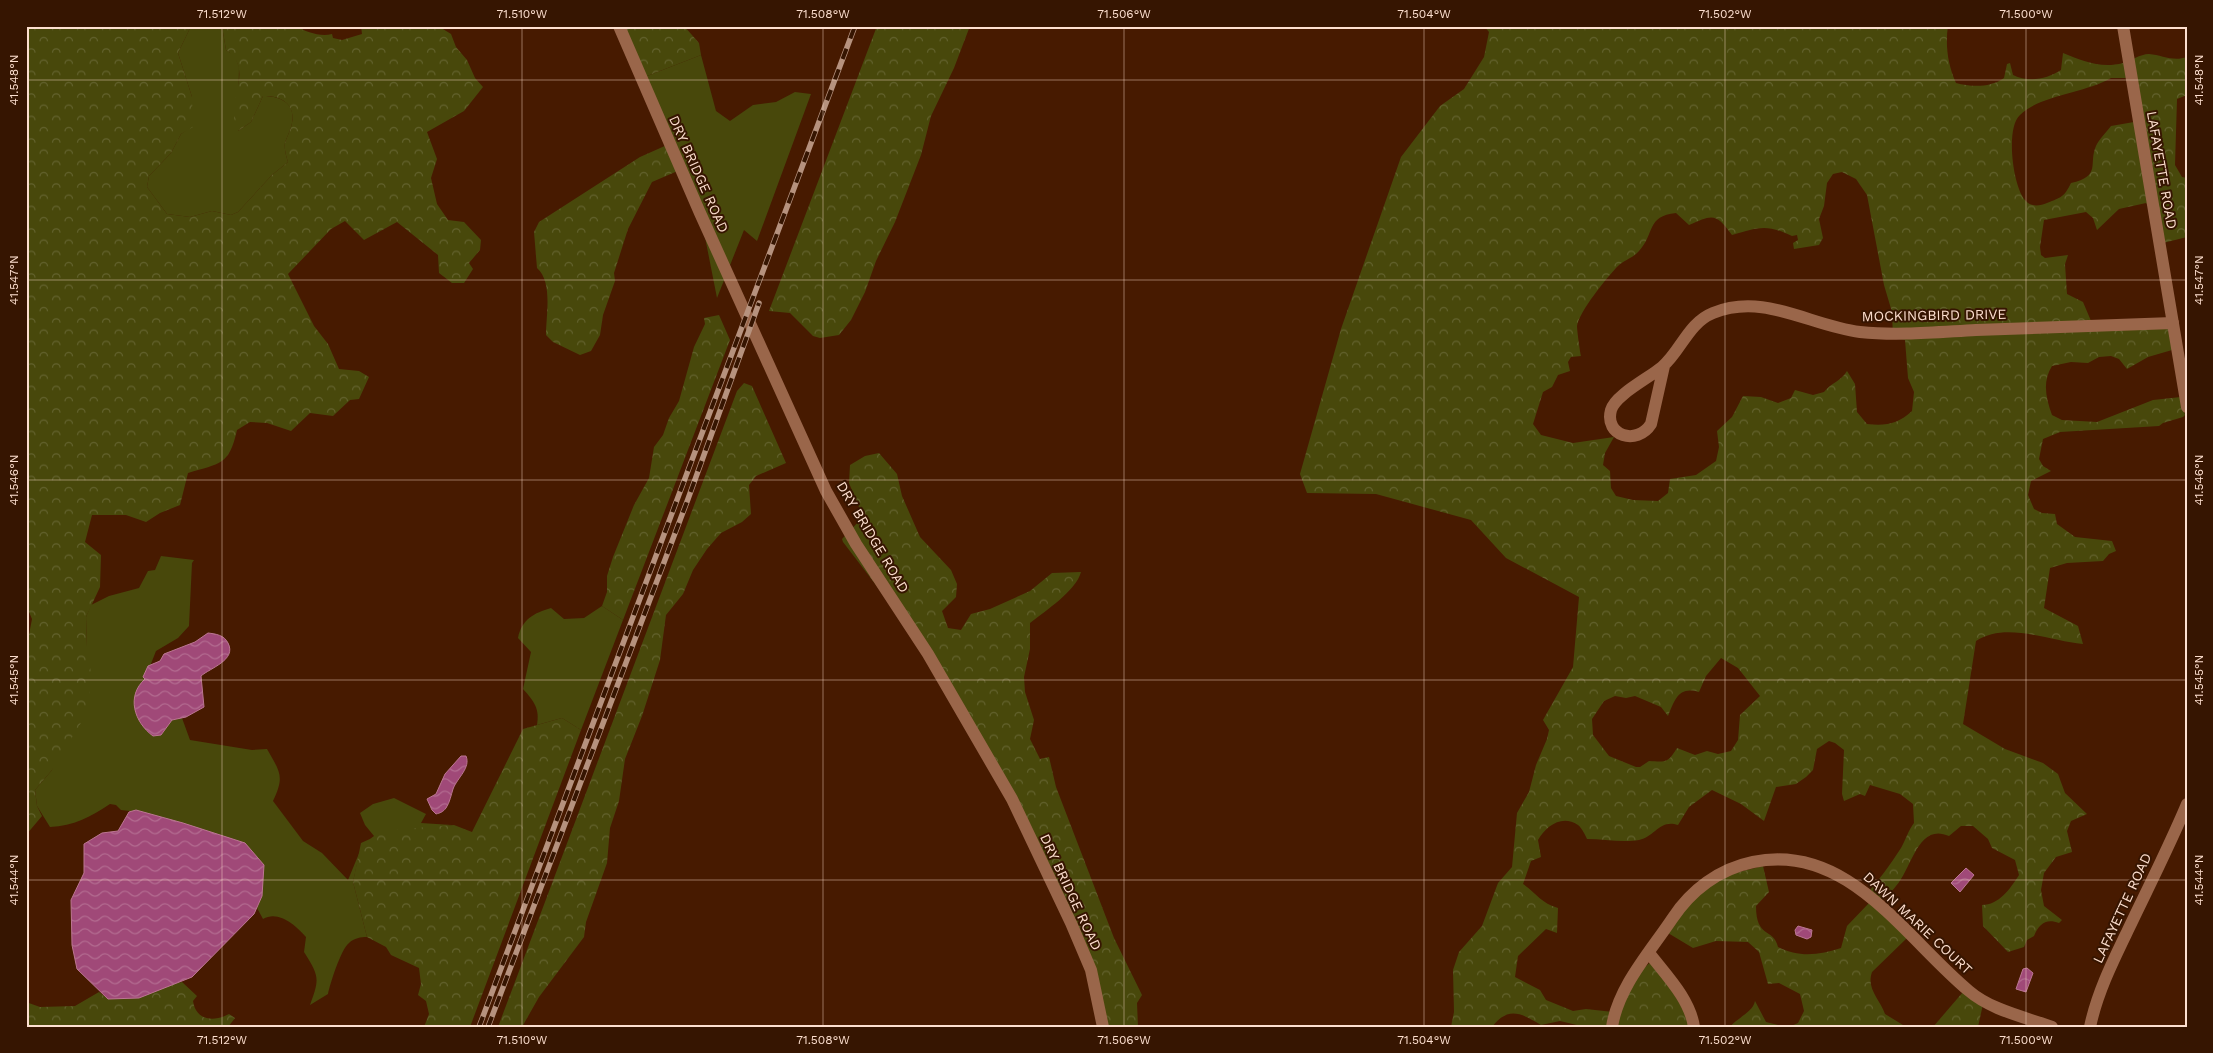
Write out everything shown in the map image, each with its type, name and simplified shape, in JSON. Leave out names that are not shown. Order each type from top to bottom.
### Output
[{"type":"street","name":"DRY BRIDGE ROAD","points":[[619,26],[760,347],[826,491],[851,536],[928,654],[1012,799],[1071,923],[1091,970],[1103,1027]]},
{"type":"street","name":"LAFAYETTE ROAD","points":[[2123,26],[2173,323],[2185,383],[2187,407]]},
{"type":"street","name":"MOCKINGBIRD DRIVE","points":[[1664,366],[1651,424],[1647,430],[1636,437],[1622,435],[1617,432],[1610,420],[1610,413],[1616,401],[1664,366],[1687,333],[1700,321],[1712,313],[1739,307],[1771,307],[1824,326],[1883,334],[2173,323]]},
{"type":"street","name":"LAFAYETTE ROAD","points":[[2090,1027],[2104,983],[2117,951],[2187,804]]},
{"type":"street","name":"DAWN MARIE COURT","points":[[1612,1027],[1617,1004],[1649,953],[1684,904],[1706,883],[1718,875],[1739,866],[1761,860],[1791,859],[1835,872],[1860,888],[1979,998],[2052,1027]]},
{"type":"street","points":[[1649,953],[1680,995],[1693,1018],[1694,1027]]},
{"type":"green space","points":[[26,26],[191,26],[178,53],[192,97],[193,127],[181,134],[171,153],[149,176],[147,187],[167,214],[190,217],[212,211],[231,215],[238,212],[272,175],[288,162],[285,145],[293,116],[289,106],[281,99],[263,96],[251,122],[238,131],[234,107],[239,80],[238,64],[226,50],[222,26],[296,26],[313,33],[332,34],[333,38],[342,40],[362,34],[361,26],[438,26],[451,34],[456,47],[467,60],[475,78],[483,87],[464,111],[427,132],[437,159],[431,178],[437,204],[448,220],[464,222],[481,240],[480,250],[469,263],[473,269],[464,283],[452,283],[439,273],[438,255],[397,222],[364,240],[345,221],[331,229],[288,274],[314,326],[328,344],[339,369],[359,371],[369,377],[359,399],[350,400],[333,416],[310,413],[291,431],[267,423],[250,422],[237,430],[234,442],[222,461],[188,473],[180,505],[160,513],[146,522],[126,515],[92,515],[85,542],[101,555],[100,587],[86,617],[87,647],[92,680],[84,718],[52,770],[35,790],[37,806],[42,816],[26,835],[26,650],[32,619],[26,605]]},
{"type":"green space","points":[[191,26],[222,26],[226,50],[235,56],[239,67],[238,131],[251,122],[263,96],[281,99],[292,110],[291,128],[285,145],[288,162],[272,175],[238,212],[231,215],[212,211],[190,217],[167,214],[147,187],[149,176],[171,153],[181,134],[188,129],[192,97],[178,53]]},
{"type":"green space","points":[[618,26],[684,26],[699,43],[701,55],[642,78]]},
{"type":"green space","points":[[877,26],[970,26],[954,68],[931,116],[921,155],[895,222],[876,261],[865,292],[851,320],[839,335],[820,338],[813,336],[790,313],[769,311]]},
{"type":"green space","points":[[1484,26],[1948,26],[1948,55],[1956,83],[1974,86],[1993,84],[2004,78],[2007,64],[2010,63],[2013,75],[2025,79],[2038,79],[2050,76],[2061,70],[2063,53],[2100,65],[2115,65],[2146,54],[2172,59],[2187,57],[2187,95],[2177,99],[2175,165],[2182,177],[2187,178],[2187,237],[2155,245],[2149,206],[2146,203],[2119,209],[2097,230],[2093,218],[2086,212],[2044,220],[2040,247],[2041,255],[2045,258],[2068,255],[2065,264],[2067,294],[2083,302],[2094,328],[2168,327],[2172,350],[2148,357],[2127,369],[2119,359],[2111,356],[2099,357],[2088,363],[2071,362],[2052,366],[2047,378],[2046,390],[2052,415],[2062,420],[2097,422],[2153,400],[2181,397],[2185,415],[2159,426],[2060,432],[2043,439],[2039,459],[2043,466],[2051,471],[2031,481],[2028,495],[2034,509],[2042,513],[2055,514],[2057,524],[2075,537],[2112,541],[2116,551],[2109,554],[2103,561],[2067,563],[2050,568],[2044,608],[2078,626],[2083,644],[2014,632],[1988,635],[1976,641],[1963,724],[2005,749],[2043,763],[2058,774],[2065,793],[2087,814],[2071,821],[2067,831],[2072,852],[2056,857],[2044,873],[2041,890],[2044,906],[2062,920],[2059,923],[2050,921],[2044,923],[2038,928],[2034,936],[2027,940],[2024,947],[2008,952],[1983,926],[1982,905],[1999,899],[2012,886],[2019,875],[2015,860],[1992,848],[1988,839],[1973,826],[1961,826],[1949,836],[1938,833],[1930,835],[1917,849],[1896,886],[1877,905],[1907,938],[1872,972],[1871,978],[1872,989],[1885,1014],[1903,1025],[1900,1027],[1789,1027],[1798,1023],[1804,1011],[1800,994],[1779,983],[1768,984],[1759,952],[1748,942],[1716,941],[1693,948],[1668,933],[1680,911],[1719,877],[1763,866],[1769,892],[1756,906],[1757,916],[1759,924],[1776,941],[1778,947],[1802,954],[1825,952],[1841,948],[1847,926],[1869,903],[1865,896],[1897,854],[1914,823],[1913,804],[1900,794],[1870,785],[1865,796],[1860,794],[1844,801],[1842,794],[1844,750],[1829,741],[1817,749],[1813,770],[1806,777],[1796,784],[1776,787],[1764,821],[1741,804],[1712,790],[1689,807],[1678,825],[1666,824],[1649,836],[1639,840],[1587,839],[1578,825],[1572,822],[1560,821],[1545,830],[1538,840],[1541,857],[1531,861],[1523,884],[1543,901],[1558,908],[1557,933],[1546,929],[1518,956],[1515,977],[1540,990],[1546,1000],[1573,1011],[1586,1009],[1613,1012],[1633,978],[1653,960],[1694,1027],[1581,1026],[1560,1021],[1541,1025],[1527,1017],[1509,1014],[1498,1020],[1492,1027],[1451,1027],[1454,1012],[1453,970],[1459,952],[1482,926],[1498,883],[1512,867],[1517,813],[1529,792],[1536,765],[1549,730],[1543,720],[1573,667],[1579,597],[1506,558],[1471,520],[1376,494],[1307,493],[1300,474],[1341,329],[1401,157],[1440,106],[1464,89],[1484,57],[1489,32]],"holes":[[[2111,78],[2127,78],[2134,122],[2111,126],[2096,146],[2092,169],[2087,177],[2071,183],[2062,196],[2056,199],[2041,205],[2028,203],[2021,194],[2014,172],[2012,145],[2015,122],[2020,115],[2039,103]],[[1842,172],[1856,179],[1867,195],[1884,285],[1892,312],[1893,338],[1905,340],[1908,378],[1914,392],[1912,411],[1902,419],[1891,423],[1880,425],[1867,424],[1857,412],[1855,384],[1847,371],[1824,392],[1813,395],[1795,390],[1791,398],[1778,403],[1761,397],[1743,396],[1732,417],[1717,431],[1719,447],[1716,461],[1696,475],[1670,479],[1668,493],[1658,501],[1633,500],[1616,496],[1611,488],[1610,471],[1603,465],[1605,453],[1614,437],[1573,443],[1541,435],[1533,424],[1543,392],[1552,387],[1558,375],[1570,371],[1568,362],[1571,357],[1581,356],[1577,326],[1583,312],[1613,271],[1644,245],[1655,222],[1666,215],[1676,213],[1689,225],[1704,219],[1714,218],[1718,219],[1732,235],[1769,228],[1792,236],[1797,235],[1798,240],[1793,243],[1794,249],[1819,245],[1823,238],[1819,219],[1824,206],[1827,183],[1833,174]],[[1721,658],[1738,668],[1760,696],[1740,715],[1738,740],[1731,751],[1718,754],[1707,751],[1695,755],[1677,748],[1669,759],[1659,762],[1649,761],[1640,767],[1636,767],[1609,756],[1593,735],[1592,719],[1604,701],[1615,696],[1626,698],[1635,696],[1661,707],[1668,716],[1678,696],[1686,691],[1699,692],[1706,676]]]},
{"type":"green space","points":[[701,55],[716,111],[730,121],[753,105],[776,102],[795,92],[811,94],[757,241],[744,230],[717,298],[701,217],[642,78]]},
{"type":"green space","points":[[667,145],[680,170],[652,182],[628,229],[614,273],[615,281],[603,315],[600,335],[591,351],[580,355],[553,342],[546,335],[547,290],[542,274],[537,268],[534,232],[539,222],[640,157]]},
{"type":"green space","points":[[719,315],[730,340],[623,620],[602,606],[607,592],[607,576],[634,505],[649,478],[654,447],[663,435],[669,418],[679,401],[694,347],[705,324],[704,318]]},
{"type":"green space","points":[[744,383],[752,386],[786,463],[756,476],[749,485],[751,514],[742,522],[721,533],[707,549],[693,570],[683,594],[666,615],[660,660],[642,716],[625,759],[619,801],[610,828],[607,863],[586,922],[584,937],[539,997],[522,1027],[498,1027],[737,391]]},
{"type":"green space","points":[[879,453],[897,474],[902,496],[920,537],[951,570],[957,584],[956,597],[942,611],[948,628],[961,630],[971,614],[990,609],[1030,591],[1052,573],[1081,572],[1067,593],[1030,623],[1030,649],[1024,677],[1025,692],[1034,720],[1030,739],[1040,759],[1049,757],[1056,787],[1114,938],[1142,995],[1137,1003],[1138,1027],[1103,1027],[1070,919],[925,649],[843,542],[842,539],[863,517],[849,483],[850,465],[865,456]]},
{"type":"green space","points":[[161,556],[194,560],[192,563],[189,626],[178,638],[156,651],[145,679],[161,735],[172,720],[182,718],[190,740],[252,750],[267,749],[278,769],[280,780],[273,801],[303,841],[322,853],[348,880],[360,851],[353,882],[367,937],[351,941],[336,967],[328,994],[310,1005],[315,989],[316,977],[313,967],[304,952],[306,937],[287,920],[275,916],[263,919],[257,908],[262,896],[130,811],[121,810],[116,805],[110,804],[89,817],[74,823],[50,827],[37,806],[35,790],[52,770],[87,647],[86,617],[91,605],[109,596],[139,588],[148,571],[155,570]]},
{"type":"green space","points":[[602,606],[623,620],[581,730],[562,718],[537,725],[537,710],[523,689],[531,652],[518,638],[522,626],[534,615],[551,608],[564,619],[584,618]]},
{"type":"green space","points":[[562,718],[581,730],[470,1027],[424,1027],[429,1014],[426,1001],[418,995],[421,984],[419,968],[391,955],[386,947],[367,937],[353,882],[361,843],[390,830],[454,825],[472,832],[523,729]]},
{"type":"green space","points":[[394,798],[426,814],[421,823],[452,825],[370,839],[374,836],[365,825],[360,813],[373,804]]},
{"type":"green space","points":[[182,982],[197,996],[193,1001],[198,1013],[202,1016],[212,1019],[229,1014],[235,1018],[228,1027],[26,1027],[26,1002],[40,1007],[75,1006],[99,992],[108,999]]},
{"type":"green space","points":[[1963,992],[1983,1004],[1978,1027],[1933,1027]]},
{"type":"green space","points":[[1755,1001],[1766,1022],[1786,1027],[1730,1027],[1748,1012]]},
{"type":"water","points":[[208,633],[217,634],[224,638],[230,649],[226,659],[201,676],[204,707],[186,717],[172,720],[161,735],[153,736],[141,724],[134,701],[139,686],[145,679],[143,677],[148,666],[160,661],[164,654],[195,642]]},
{"type":"water","points":[[461,756],[466,756],[467,765],[453,789],[446,808],[436,814],[427,799],[436,794],[445,774]]},
{"type":"water","points":[[136,810],[245,843],[264,865],[262,896],[254,914],[192,977],[139,998],[108,999],[77,969],[72,945],[71,900],[84,873],[84,844],[102,833],[118,831],[129,812]]},
{"type":"water","points":[[1966,868],[1974,875],[1960,892],[1951,883]]},
{"type":"water","points":[[1798,926],[1812,930],[1811,937],[1807,939],[1796,935],[1795,930]]},
{"type":"water","points":[[2027,968],[2033,973],[2026,992],[2016,989],[2023,969]]},
{"type":"railway","points":[[479,1027],[855,26]]},
{"type":"railway","points":[[488,1027],[688,499],[759,303]]}]
